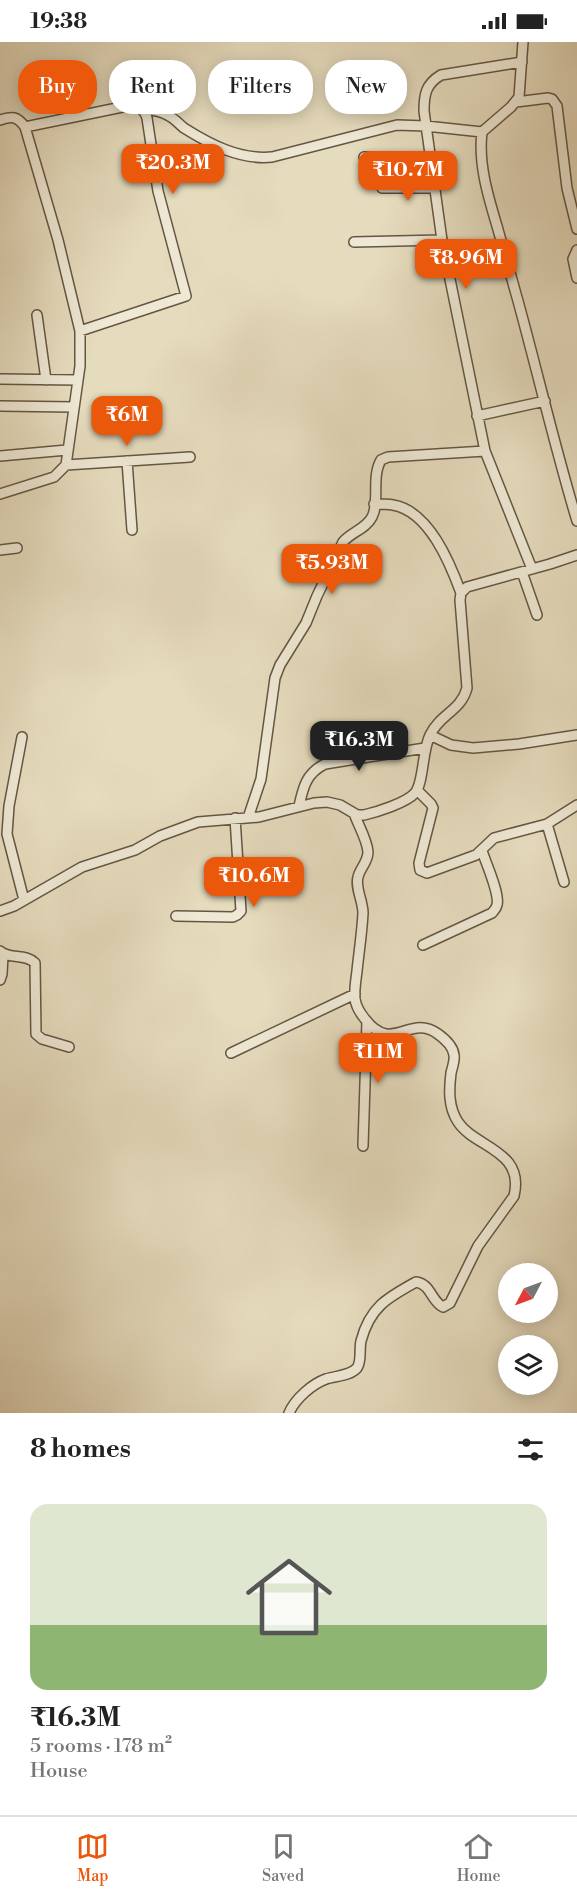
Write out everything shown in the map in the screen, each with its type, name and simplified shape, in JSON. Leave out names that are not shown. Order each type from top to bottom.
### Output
[{"type":"street","points":[[523,42],[520,93],[516,102],[482,132],[480,146],[486,184],[577,521]]},
{"type":"street","points":[[522,62],[441,75],[429,84],[424,95],[426,126],[442,240],[477,416],[485,451],[532,569]]},
{"type":"street","points":[[516,102],[548,98],[552,99],[557,106],[567,188],[577,229]]},
{"type":"street","points":[[24,127],[109,110]]},
{"type":"street","points":[[80,331],[186,296],[158,191],[145,114]]},
{"type":"street","points":[[165,114],[202,139],[230,152],[257,159],[273,157],[397,125],[482,132]]},
{"type":"street","points":[[0,120],[12,117],[20,120],[24,127],[58,240],[80,331],[81,358],[66,465],[54,477],[0,494]]},
{"type":"street","points":[[364,157],[431,159]]},
{"type":"street","points":[[382,188],[435,188]]},
{"type":"street","points":[[354,242],[442,240]]},
{"type":"street","points":[[577,250],[573,259],[577,278]]},
{"type":"street","points":[[37,315],[46,380]]},
{"type":"street","points":[[0,379],[78,380]]},
{"type":"street","points":[[477,416],[545,401]]},
{"type":"street","points":[[0,406],[74,407]]},
{"type":"street","points":[[0,456],[67,450]]},
{"type":"street","points":[[248,818],[261,779],[275,678],[280,665],[306,623],[343,542],[348,535],[372,517],[377,470],[381,460],[485,451]]},
{"type":"street","points":[[66,465],[190,457]]},
{"type":"street","points":[[127,461],[132,530]]},
{"type":"street","points":[[374,504],[395,505],[408,511],[425,525],[445,554],[462,593]]},
{"type":"street","points":[[0,550],[17,548]]},
{"type":"street","points":[[0,911],[82,867],[135,850],[189,824],[284,812],[314,803],[334,803],[354,813],[364,815],[406,800],[417,790],[425,748],[430,735],[437,723],[460,705],[467,688],[460,600],[462,593],[467,587],[577,555]]},
{"type":"street","points":[[522,572],[537,615]]},
{"type":"street","points":[[430,735],[451,745],[474,747],[519,744],[577,735]]},
{"type":"street","points":[[22,737],[9,806],[7,834],[24,900]]},
{"type":"street","points":[[300,807],[305,781],[317,768],[325,764],[425,748]]},
{"type":"street","points":[[417,790],[433,808],[418,867],[427,873],[482,852],[490,841],[499,836],[547,824],[577,805]]},
{"type":"street","points":[[289,1413],[296,1402],[320,1382],[352,1372],[356,1368],[359,1363],[361,1341],[371,1315],[380,1305],[416,1282],[421,1282],[427,1287],[439,1305],[443,1307],[450,1304],[478,1246],[514,1196],[516,1187],[509,1163],[499,1152],[466,1131],[453,1111],[448,1090],[454,1056],[449,1044],[437,1033],[420,1027],[391,1035],[385,1034],[375,1029],[359,1011],[355,994],[363,911],[357,878],[367,860],[368,851],[354,813]]},
{"type":"street","points":[[176,916],[233,916],[241,911],[235,818]]},
{"type":"street","points":[[547,824],[564,882]]},
{"type":"street","points":[[423,945],[492,913],[496,908],[498,902],[496,893],[482,852]]},
{"type":"street","points":[[0,980],[2,953],[31,959],[34,963],[36,1034],[42,1039],[69,1047]]},
{"type":"street","points":[[231,1053],[355,994]]},
{"type":"street","points":[[363,1146],[367,1021]]}]
